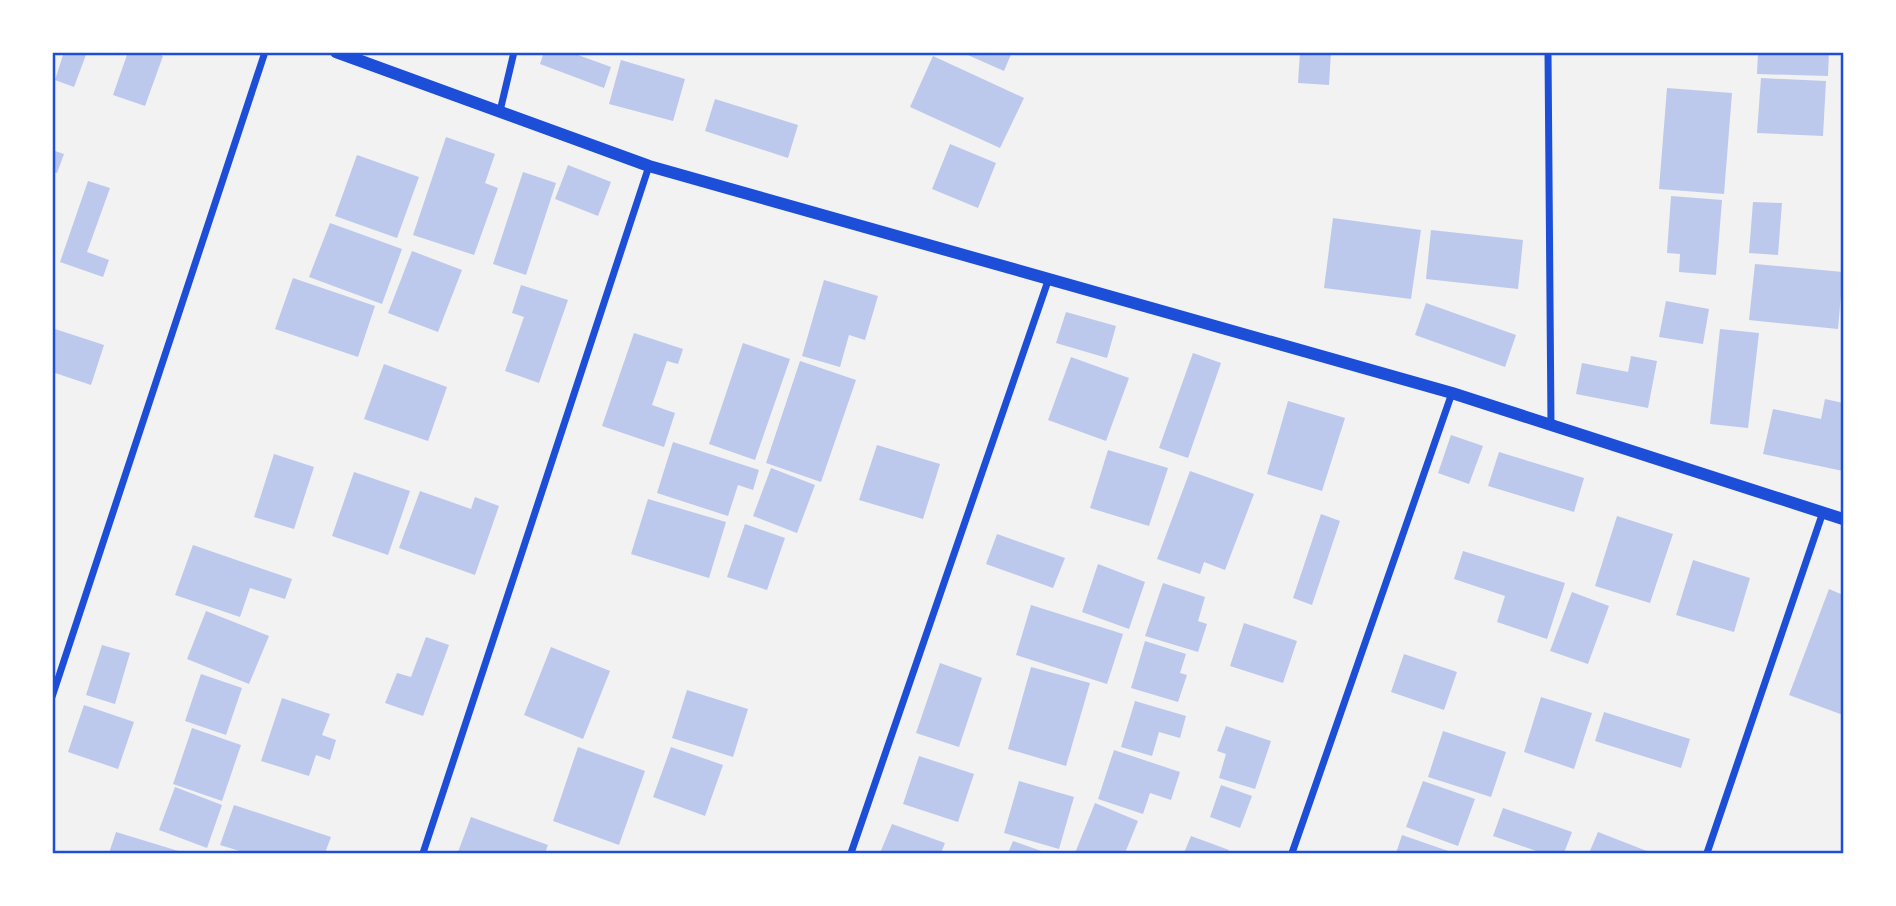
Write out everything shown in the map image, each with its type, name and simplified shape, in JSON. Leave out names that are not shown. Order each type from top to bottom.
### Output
[{"type":"street","points":[[52,697],[265,52]]},
{"type":"street","points":[[336,52],[649,166],[1452,393],[1843,519]]},
{"type":"street","points":[[500,111],[514,52]]},
{"type":"street","points":[[1548,52],[1551,425]]},
{"type":"street","points":[[423,853],[649,166]]},
{"type":"street","points":[[851,853],[1049,277]]},
{"type":"street","points":[[1292,853],[1452,393]]},
{"type":"street","points":[[1707,853],[1823,512]]},
{"type":"building","points":[[64,52],[87,52],[74,87],[55,80]]},
{"type":"building","points":[[128,52],[154,52],[163,56],[145,106],[113,95]]},
{"type":"building","points":[[544,52],[570,52],[611,67],[604,88],[540,64]]},
{"type":"building","points":[[961,52],[1012,52],[1004,71]]},
{"type":"building","points":[[1300,52],[1331,52],[1329,85],[1298,83]]},
{"type":"building","points":[[1758,52],[1829,52],[1828,76],[1757,74]]},
{"type":"building","points":[[933,56],[1024,98],[1000,148],[910,107]]},
{"type":"building","points":[[621,60],[685,79],[673,121],[609,104]]},
{"type":"building","points":[[1761,78],[1826,81],[1823,136],[1757,133]]},
{"type":"building","points":[[1667,88],[1732,93],[1724,194],[1659,189]]},
{"type":"building","points":[[715,99],[798,125],[788,158],[705,131]]},
{"type":"building","points":[[446,137],[495,154],[485,183],[498,188],[474,255],[413,235]]},
{"type":"building","points":[[950,144],[996,163],[978,208],[932,189]]},
{"type":"building","points":[[52,150],[64,154],[57,173],[52,172]]},
{"type":"building","points":[[357,155],[419,177],[397,238],[335,216]]},
{"type":"building","points":[[568,165],[611,182],[598,216],[555,199]]},
{"type":"building","points":[[523,172],[556,183],[526,275],[493,264]]},
{"type":"building","points":[[88,181],[110,188],[87,252],[109,260],[103,277],[60,262]]},
{"type":"building","points":[[1671,196],[1722,200],[1716,275],[1679,272],[1680,254],[1667,253]]},
{"type":"building","points":[[1753,202],[1782,203],[1778,255],[1749,253]]},
{"type":"building","points":[[1333,218],[1421,230],[1411,299],[1324,288]]},
{"type":"building","points":[[330,223],[402,249],[382,304],[309,277]]},
{"type":"building","points":[[1431,230],[1523,240],[1518,289],[1426,279]]},
{"type":"building","points":[[412,251],[462,270],[438,332],[388,313]]},
{"type":"building","points":[[1755,264],[1843,272],[1838,329],[1749,320]]},
{"type":"building","points":[[293,278],[375,306],[358,357],[275,329]]},
{"type":"building","points":[[824,280],[878,296],[865,340],[849,335],[840,367],[802,356]]},
{"type":"building","points":[[521,285],[568,300],[539,383],[505,371],[524,317],[512,313]]},
{"type":"building","points":[[1666,301],[1709,309],[1703,344],[1659,337]]},
{"type":"building","points":[[1426,303],[1516,335],[1505,367],[1415,335]]},
{"type":"building","points":[[1066,312],[1116,326],[1107,358],[1056,343]]},
{"type":"building","points":[[52,328],[104,345],[91,385],[52,372]]},
{"type":"building","points":[[1720,329],[1759,333],[1748,428],[1710,424]]},
{"type":"building","points":[[634,333],[683,349],[678,364],[667,361],[652,405],[675,413],[664,447],[602,426]]},
{"type":"building","points":[[743,343],[790,359],[755,460],[709,444]]},
{"type":"building","points":[[1193,353],[1221,363],[1188,458],[1159,448]]},
{"type":"building","points":[[1631,356],[1657,361],[1648,408],[1576,394],[1582,363],[1628,372]]},
{"type":"building","points":[[1071,357],[1129,378],[1106,441],[1048,420]]},
{"type":"building","points":[[800,361],[856,380],[821,482],[766,463]]},
{"type":"building","points":[[384,364],[447,387],[428,441],[364,419]]},
{"type":"building","points":[[1825,399],[1843,403],[1843,471],[1763,454],[1773,409],[1821,419]]},
{"type":"building","points":[[1288,401],[1345,418],[1322,491],[1267,474]]},
{"type":"building","points":[[1451,435],[1483,446],[1469,484],[1438,473]]},
{"type":"building","points":[[673,442],[759,470],[753,490],[738,485],[728,516],[657,493]]},
{"type":"building","points":[[877,445],[940,464],[923,519],[859,500]]},
{"type":"building","points":[[1108,450],[1168,468],[1149,526],[1090,508]]},
{"type":"building","points":[[1499,452],[1584,478],[1574,512],[1488,486]]},
{"type":"building","points":[[274,454],[314,467],[294,529],[254,517]]},
{"type":"building","points":[[771,468],[815,485],[797,533],[753,516]]},
{"type":"building","points":[[1190,471],[1254,494],[1225,570],[1204,562],[1200,574],[1157,559]]},
{"type":"building","points":[[354,472],[410,491],[388,555],[332,536]]},
{"type":"building","points":[[420,491],[471,509],[475,497],[499,506],[475,575],[399,548]]},
{"type":"building","points":[[648,499],[726,522],[709,578],[631,554]]},
{"type":"building","points":[[1321,514],[1340,521],[1312,605],[1293,598]]},
{"type":"building","points":[[1617,516],[1673,534],[1650,603],[1595,586]]},
{"type":"building","points":[[745,524],[785,538],[767,590],[727,577]]},
{"type":"building","points":[[997,534],[1065,558],[1053,588],[986,564]]},
{"type":"building","points":[[193,545],[292,579],[285,599],[250,588],[240,617],[175,595]]},
{"type":"building","points":[[1463,551],[1565,583],[1547,639],[1497,622],[1505,596],[1454,579]]},
{"type":"building","points":[[1693,560],[1750,578],[1734,632],[1676,615]]},
{"type":"building","points":[[1098,564],[1145,582],[1129,629],[1082,612]]},
{"type":"building","points":[[1163,583],[1205,597],[1198,621],[1207,624],[1198,652],[1145,636]]},
{"type":"building","points":[[1829,589],[1843,595],[1843,715],[1789,695]]},
{"type":"building","points":[[1572,592],[1609,606],[1588,664],[1550,651]]},
{"type":"building","points":[[1031,605],[1123,634],[1107,684],[1016,655]]},
{"type":"building","points":[[206,611],[269,636],[249,684],[187,659]]},
{"type":"building","points":[[1244,623],[1297,641],[1283,683],[1230,666]]},
{"type":"building","points":[[426,637],[449,645],[423,716],[385,703],[397,673],[411,677]]},
{"type":"building","points":[[1145,641],[1186,654],[1180,673],[1187,675],[1178,702],[1131,688]]},
{"type":"building","points":[[102,645],[130,653],[115,704],[86,695]]},
{"type":"building","points":[[551,647],[610,671],[583,739],[524,715]]},
{"type":"building","points":[[1404,654],[1457,672],[1444,710],[1391,692]]},
{"type":"building","points":[[940,663],[982,678],[959,747],[916,733]]},
{"type":"building","points":[[1031,667],[1090,683],[1066,766],[1008,749]]},
{"type":"building","points":[[201,674],[242,688],[226,735],[185,721]]},
{"type":"building","points":[[687,690],[748,709],[733,757],[672,738]]},
{"type":"building","points":[[1541,697],[1592,713],[1574,769],[1524,752]]},
{"type":"building","points":[[282,698],[330,714],[322,735],[336,740],[330,760],[316,755],[309,776],[261,761]]},
{"type":"building","points":[[1135,701],[1186,716],[1180,738],[1159,732],[1152,756],[1121,747]]},
{"type":"building","points":[[84,705],[134,722],[118,769],[68,752]]},
{"type":"building","points":[[1604,712],[1690,739],[1681,768],[1595,741]]},
{"type":"building","points":[[1226,726],[1271,741],[1255,789],[1219,778],[1226,754],[1217,751]]},
{"type":"building","points":[[192,728],[241,745],[222,801],[173,784]]},
{"type":"building","points":[[1443,731],[1506,752],[1491,797],[1428,777]]},
{"type":"building","points":[[578,747],[645,771],[619,845],[553,821]]},
{"type":"building","points":[[671,747],[723,765],[705,816],[653,797]]},
{"type":"building","points":[[1114,750],[1180,772],[1171,800],[1150,793],[1143,814],[1098,799]]},
{"type":"building","points":[[919,756],[974,774],[958,822],[903,804]]},
{"type":"building","points":[[1019,781],[1074,797],[1059,849],[1004,833]]},
{"type":"building","points":[[1423,781],[1475,799],[1458,846],[1406,827]]},
{"type":"building","points":[[1221,785],[1252,796],[1240,828],[1210,817]]},
{"type":"building","points":[[175,787],[222,805],[207,848],[159,830]]},
{"type":"building","points":[[1095,803],[1138,821],[1125,853],[1075,853]]},
{"type":"building","points":[[234,805],[331,837],[325,853],[246,853],[220,845]]},
{"type":"building","points":[[1503,808],[1572,832],[1564,853],[1542,853],[1493,836]]},
{"type":"building","points":[[471,817],[548,845],[545,853],[458,852]]},
{"type":"building","points":[[892,824],[945,843],[941,853],[880,853]]},
{"type":"building","points":[[116,832],[185,853],[109,853]]},
{"type":"building","points":[[1598,832],[1652,853],[1589,853]]},
{"type":"building","points":[[1402,835],[1454,853],[1396,853]]},
{"type":"building","points":[[1191,836],[1229,850],[1227,853],[1184,853]]},
{"type":"building","points":[[1013,841],[1047,853],[1008,853]]}]
